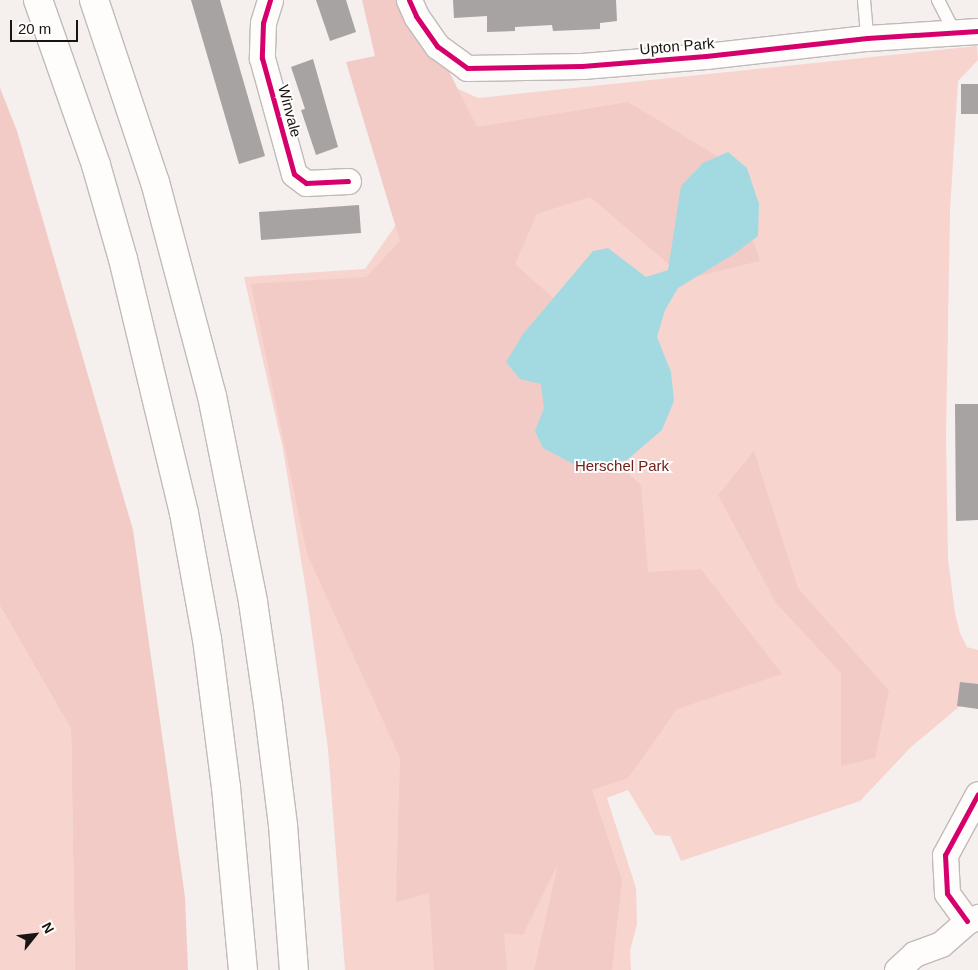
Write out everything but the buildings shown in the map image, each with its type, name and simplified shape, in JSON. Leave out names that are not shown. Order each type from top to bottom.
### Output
[{"type":"highway","points":[[38,0],[96,165],[123,259],[184,513],[207,639],[226,787],[243,970]]},
{"type":"highway","points":[[94,0],[155,182],[212,396],[253,602],[268,705],[283,825],[294,970]]},
{"type":"street","name":"Winvale","points":[[270,0],[263,23],[262,58],[294,174],[306,183],[348,181]]},
{"type":"street","name":"Upton Park","points":[[409,0],[416,16],[437,46],[467,68],[582,66],[706,56],[867,38],[966,32]]},
{"type":"street","points":[[966,32],[978,14]]},
{"type":"street","points":[[897,970],[914,954],[941,944],[972,919],[947,893],[945,855],[978,794]]},
{"type":"lane","points":[[864,0],[867,38]]},
{"type":"lane","points":[[938,0],[966,32]]},
{"type":"green space","name":"Herschel Park","points":[[977,46],[978,60],[958,81],[950,211],[946,437],[948,559],[955,613],[960,633],[967,647],[978,650],[978,691],[911,747],[860,801],[681,861],[670,836],[655,835],[628,790],[607,798],[636,888],[637,924],[630,951],[631,970],[345,970],[328,749],[308,603],[283,449],[244,277],[365,269],[410,205],[456,88],[478,98]]},
{"type":"green space","points":[[0,606],[71,729],[75,970],[0,970]]},
{"type":"shaded area","points":[[362,0],[413,0],[477,127],[628,102],[727,162],[760,261],[686,279],[590,197],[537,214],[515,264],[634,370],[583,433],[641,485],[648,572],[701,569],[782,674],[677,709],[628,778],[592,790],[622,880],[612,970],[534,970],[558,864],[523,935],[504,933],[507,970],[434,970],[429,893],[396,902],[400,758],[307,554],[251,284],[366,277],[400,241],[346,62],[375,56]]},
{"type":"shaded area","points":[[0,88],[17,131],[133,530],[185,897],[188,970],[75,970],[71,729],[0,606]]},
{"type":"shaded area","points":[[754,451],[798,588],[889,691],[875,758],[841,766],[841,673],[776,603],[718,495]]},
{"type":"water","points":[[728,152],[747,168],[759,204],[758,236],[734,254],[678,288],[665,310],[657,337],[671,372],[674,401],[662,430],[627,460],[581,468],[543,448],[535,431],[544,408],[541,384],[520,379],[506,362],[523,334],[593,251],[608,248],[646,277],[668,270],[681,186],[703,163]]},
{"type":"cycle path","points":[[270,0],[263,23],[262,58],[294,174],[306,183],[348,181]]},
{"type":"cycle path","points":[[409,0],[416,16],[437,46],[467,68],[582,66],[706,56],[867,38],[978,31]]},
{"type":"cycle path","points":[[967,921],[947,893],[945,855],[978,794]]}]
